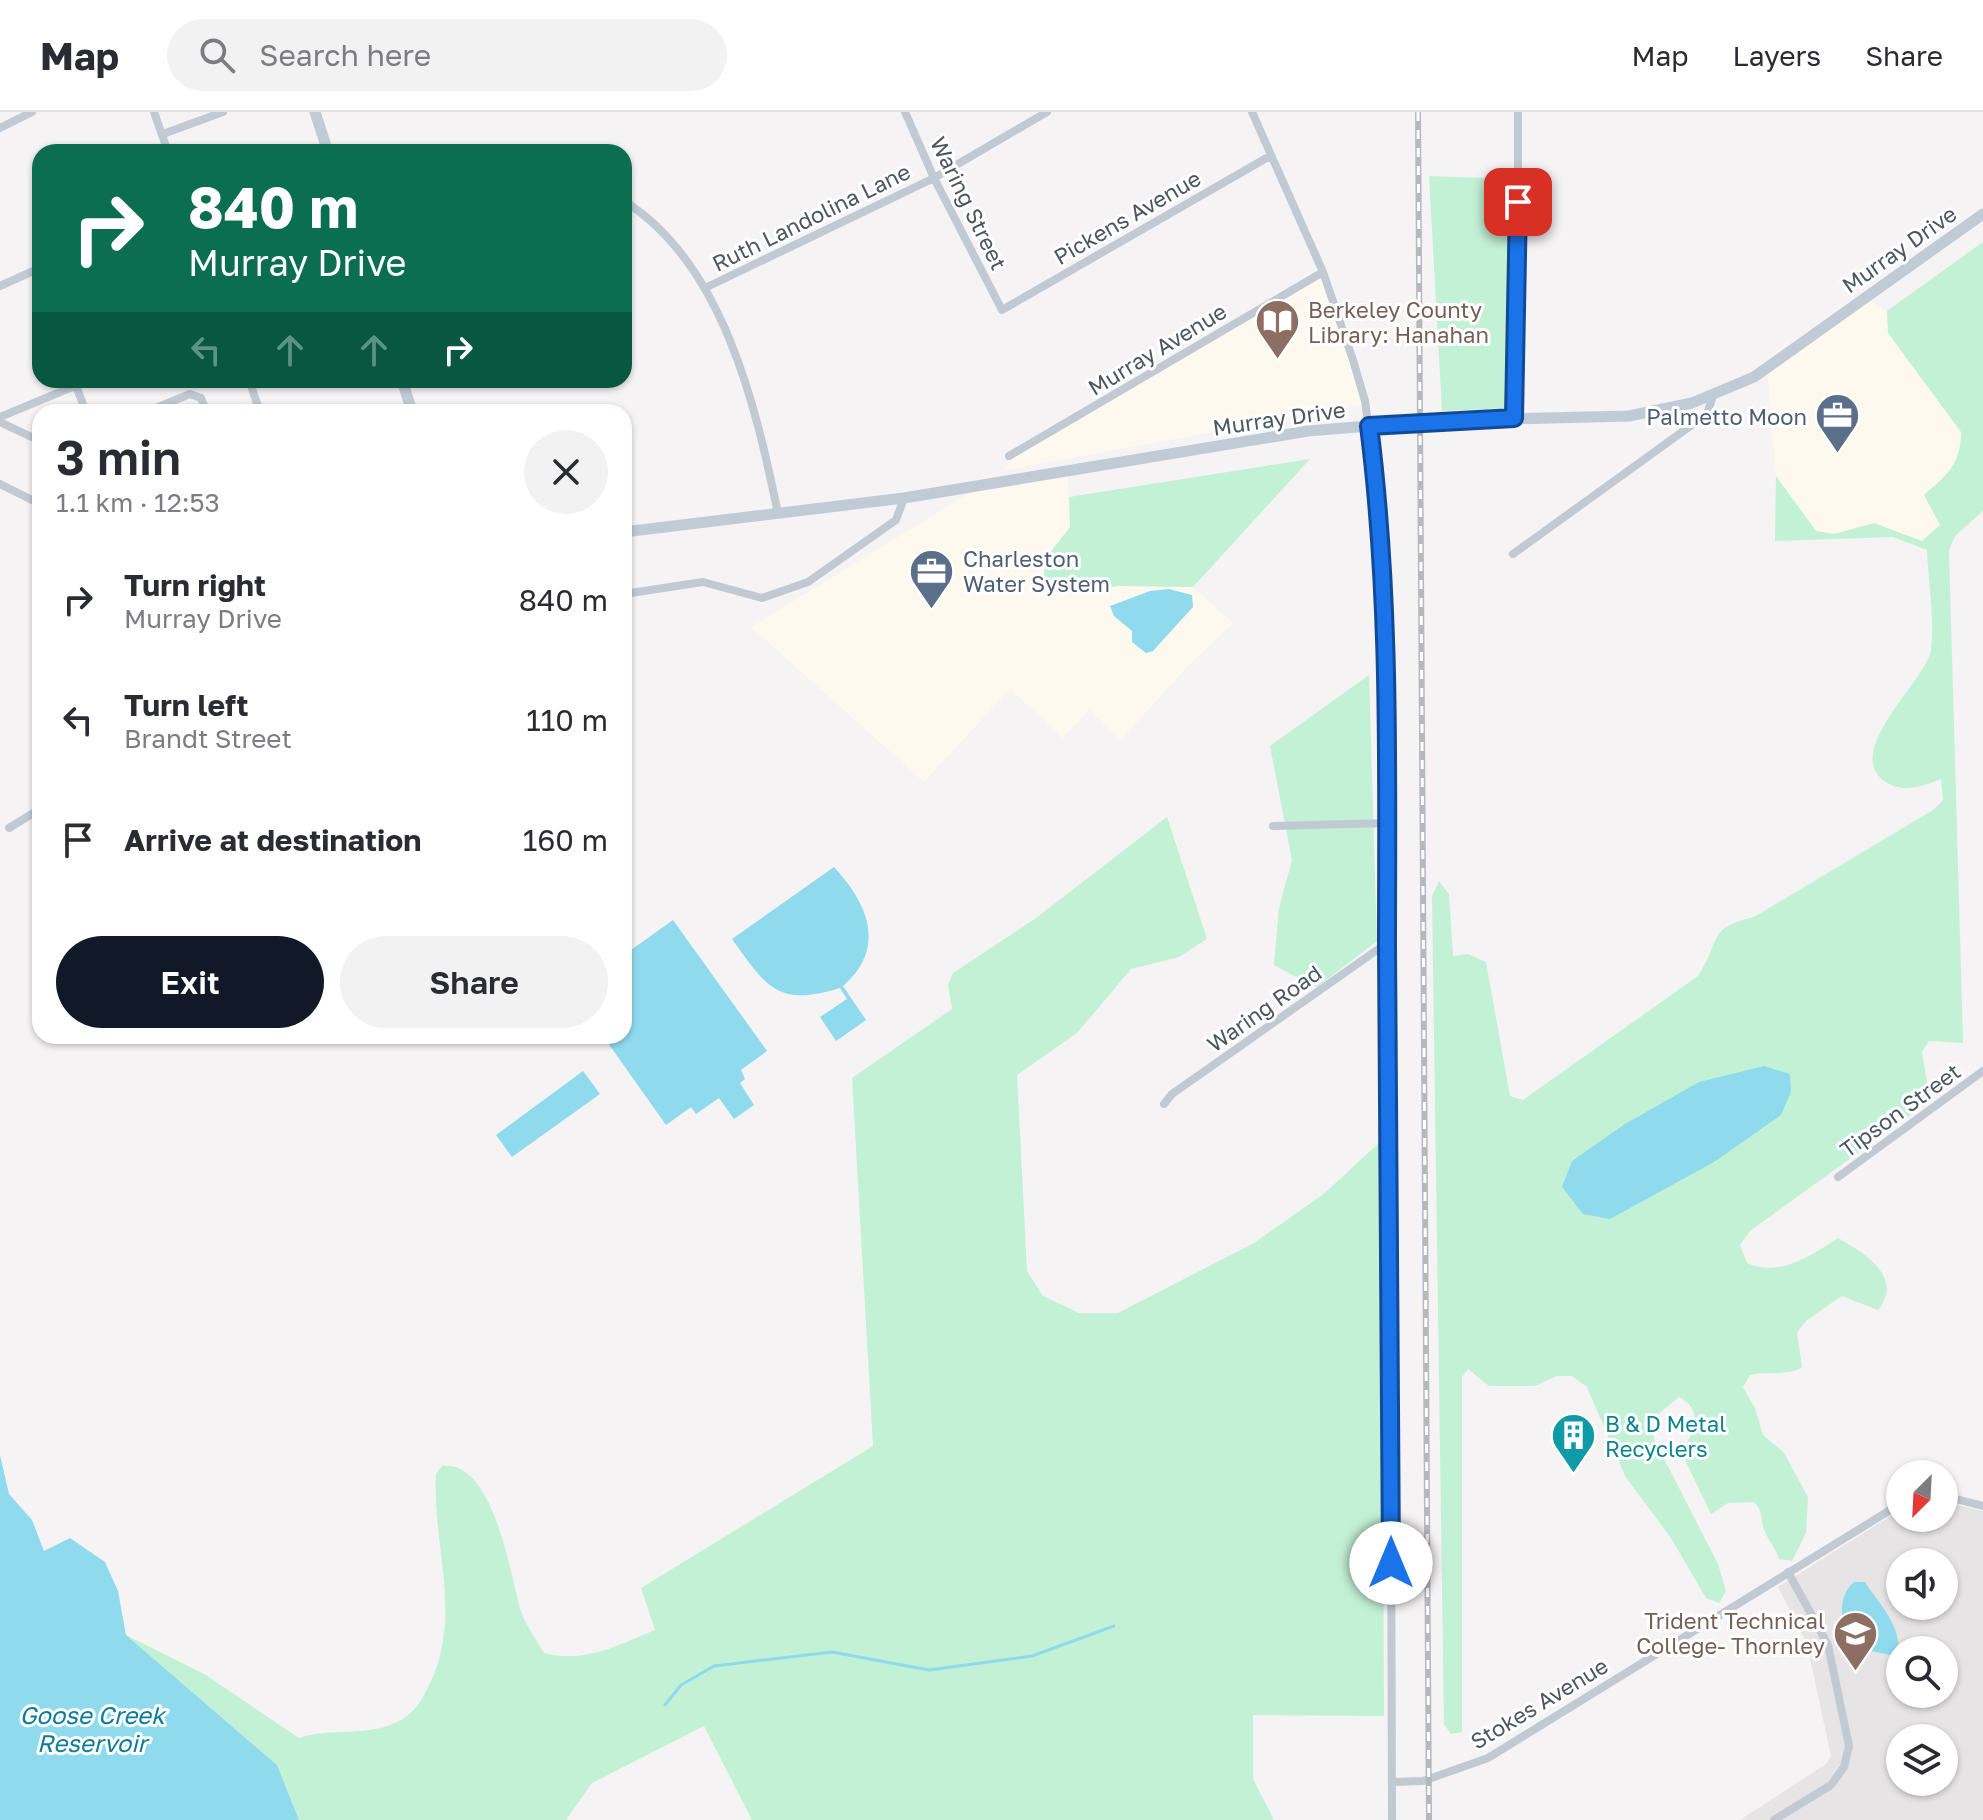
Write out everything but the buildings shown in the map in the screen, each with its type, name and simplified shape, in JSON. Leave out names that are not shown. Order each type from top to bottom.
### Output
[{"type":"street","points":[[0,128],[32,112]]},
{"type":"street","points":[[154,112],[166,144]]},
{"type":"street","points":[[163,134],[223,112]]},
{"type":"street","points":[[315,112],[325,144]]},
{"type":"street","name":"Waring Street","points":[[905,112],[934,178],[1002,310]]},
{"type":"street","name":"Ruth Landolina Lane","points":[[705,288],[934,178],[1047,112]]},
{"type":"street","points":[[1266,112],[1253,114],[1323,272],[1353,360],[1369,426],[1378,496],[1384,591],[1389,823],[1392,1820]]},
{"type":"street","points":[[1514,418],[1518,345],[1518,112]]},
{"type":"street","name":"Pickens Avenue","points":[[1002,310],[1270,156]]},
{"type":"street","points":[[632,206],[651,219],[678,248],[705,288],[761,429],[778,514]]},
{"type":"street","name":"Murray Drive","points":[[632,531],[904,498],[1308,431],[1514,418],[1629,416],[1670,409],[1713,396],[1754,377],[1983,214]]},
{"type":"street","points":[[0,286],[32,272]]},
{"type":"street","name":"Murray Avenue","points":[[1009,456],[1323,272]]},
{"type":"street","points":[[35,404],[71,388]]},
{"type":"street","points":[[166,404],[190,394],[201,398],[204,404]]},
{"type":"street","points":[[1513,554],[1707,414],[1713,396]]},
{"type":"street","points":[[0,419],[32,405]]},
{"type":"street","points":[[0,419],[32,437]]},
{"type":"street","points":[[0,484],[32,500]]},
{"type":"street","points":[[632,593],[703,582],[762,598],[808,582],[896,520],[904,498]]},
{"type":"street","points":[[9,828],[32,814]]},
{"type":"street","points":[[1273,826],[1389,823]]},
{"type":"street","name":"Waring Road","points":[[1164,1104],[1172,1094],[1387,943]]},
{"type":"street","name":"Tipson Street","points":[[1838,1177],[1983,1071]]},
{"type":"street","points":[[1958,1500],[1983,1506]]},
{"type":"street","name":"Stokes Avenue","points":[[1392,1782],[1423,1781],[1488,1758],[1886,1512]]},
{"type":"street","points":[[1774,1820],[1831,1785],[1844,1767],[1849,1746],[1828,1645],[1788,1572]]},
{"type":"shaded area","points":[[1323,272],[1366,404],[1006,470],[1009,456]]},
{"type":"shaded area","points":[[1865,297],[1887,311],[1888,333],[1961,432],[1961,451],[1954,469],[1924,495],[1940,525],[1922,542],[1874,524],[1834,534],[1816,531],[1776,476],[1767,367]]},
{"type":"shaded area","points":[[1068,473],[1070,527],[1045,559],[1082,594],[1116,586],[1193,587],[1233,623],[1186,668],[1121,740],[1089,710],[1063,738],[1010,689],[924,782],[751,627],[979,487]]},
{"type":"shaded area","name":"Trident Technical College- Thornley","points":[[1958,1505],[1983,1511],[1983,1820],[1740,1820],[1826,1764],[1831,1756],[1807,1644],[1778,1587],[1886,1519],[1886,1532],[1958,1532]]},
{"type":"green space","points":[[1429,176],[1511,179],[1507,408],[1442,411]]},
{"type":"green space","points":[[1983,242],[1983,511],[1955,536],[1949,550],[1963,1043],[1929,1041],[1922,1052],[1928,1089],[1924,1105],[1750,1231],[1740,1245],[1747,1263],[1771,1268],[1795,1262],[1838,1238],[1878,1267],[1887,1287],[1878,1310],[1842,1296],[1807,1320],[1797,1332],[1802,1367],[1750,1375],[1743,1387],[1755,1408],[1763,1435],[1784,1453],[1808,1497],[1806,1533],[1792,1561],[1779,1559],[1754,1502],[1728,1503],[1711,1514],[1686,1462],[1684,1447],[1695,1420],[1691,1407],[1679,1397],[1652,1419],[1654,1439],[1718,1564],[1726,1591],[1719,1603],[1706,1598],[1671,1538],[1625,1476],[1587,1387],[1572,1376],[1557,1376],[1535,1386],[1489,1386],[1468,1369],[1462,1377],[1462,1732],[1451,1734],[1444,1724],[1432,896],[1439,881],[1449,894],[1453,956],[1468,954],[1486,962],[1510,1096],[1523,1100],[1698,976],[1717,937],[1728,926],[1754,917],[1933,810],[1943,800],[1941,779],[1919,787],[1897,787],[1883,780],[1874,767],[1873,751],[1880,733],[1926,663],[1931,650],[1932,613],[1927,550],[1893,537],[1775,541],[1776,476],[1816,531],[1834,534],[1874,523],[1922,541],[1940,525],[1924,495],[1951,468],[1958,453],[1961,432],[1888,333],[1887,311]]},
{"type":"green space","points":[[1310,459],[1193,587],[1116,586],[1082,594],[1044,576],[1045,559],[1070,527],[1069,497]]},
{"type":"green space","points":[[1369,675],[1377,941],[1317,987],[1274,965],[1279,908],[1292,860],[1270,746]]},
{"type":"green space","points":[[1167,817],[1207,939],[1179,957],[1131,969],[1077,1033],[1017,1075],[1027,1271],[1043,1296],[1079,1313],[1118,1313],[1254,1243],[1325,1193],[1382,1140],[1384,1716],[1253,1715],[1253,1779],[1274,1820],[752,1820],[704,1726],[592,1783],[566,1820],[299,1820],[277,1765],[126,1635],[204,1674],[299,1738],[376,1729],[401,1720],[426,1692],[439,1661],[444,1635],[444,1582],[436,1501],[436,1474],[442,1466],[460,1469],[474,1480],[486,1498],[504,1546],[520,1609],[544,1653],[587,1655],[655,1630],[641,1588],[873,1446],[852,1078],[952,1009],[948,985],[953,973],[1036,918]]},
{"type":"water","points":[[1169,589],[1192,595],[1193,607],[1153,651],[1146,653],[1132,642],[1132,631],[1114,616],[1110,606],[1150,591]]},
{"type":"water","points":[[834,867],[856,896],[868,926],[865,956],[857,971],[843,986],[866,1020],[836,1041],[820,1017],[847,999],[840,988],[802,995],[776,989],[755,970],[732,939]]},
{"type":"water","points":[[673,920],[767,1051],[741,1070],[745,1079],[740,1083],[754,1105],[734,1119],[719,1098],[696,1114],[691,1107],[666,1125],[609,1044],[632,1044],[632,949]]},
{"type":"water","points":[[1764,1066],[1790,1074],[1791,1092],[1781,1115],[1714,1162],[1610,1219],[1583,1214],[1562,1187],[1572,1161],[1625,1124],[1699,1082]]},
{"type":"water","points":[[583,1071],[600,1094],[512,1157],[496,1135]]},
{"type":"water","name":"Goose Creek Reservoir","points":[[0,1455],[9,1494],[32,1520],[44,1551],[70,1538],[105,1562],[118,1591],[126,1635],[277,1765],[299,1820],[0,1820]]},
{"type":"water","points":[[1854,1582],[1865,1582],[1882,1605],[1886,1620],[1890,1620],[1897,1636],[1886,1636],[1886,1654],[1847,1646],[1842,1603]]},
{"type":"waterway","points":[[665,1705],[681,1685],[714,1666],[832,1652],[929,1670],[1032,1656],[1114,1626]]},
{"type":"railway","points":[[1418,112],[1429,1820]]},
{"type":"place","name":"Berkeley County Library: Hanahan","points":[[1277,361]]},
{"type":"place","name":"Palmetto Moon","points":[[1838,455]]},
{"type":"place","name":"Charleston Water System","points":[[932,610]]},
{"type":"place","name":"B & D Metal Recyclers","points":[[1574,1475]]},
{"type":"place","name":"Trident Technical College- Thornley","points":[[1856,1672]]},
{"type":"route","points":[[1391,1563],[1389,823],[1384,591],[1378,496],[1369,426],[1514,418],[1518,345],[1518,202]]}]
